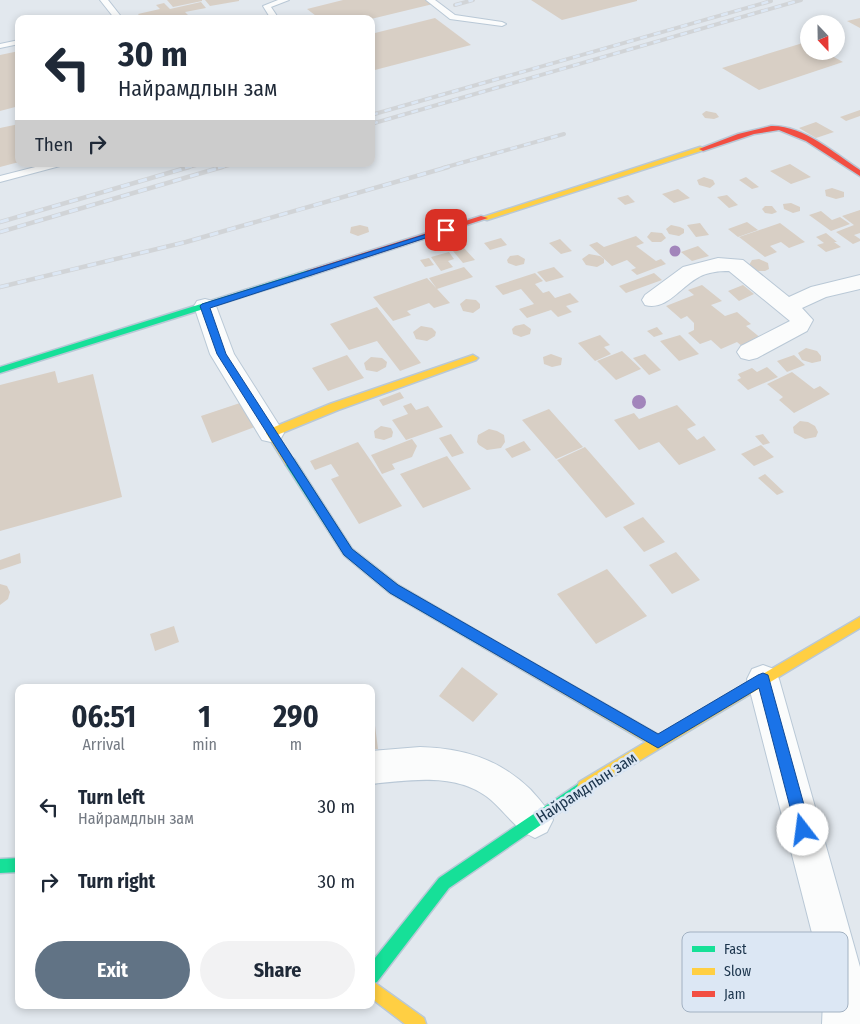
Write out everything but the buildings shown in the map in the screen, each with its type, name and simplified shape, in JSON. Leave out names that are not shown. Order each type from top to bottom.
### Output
[{"type":"street","points":[[0,370],[760,131],[779,128],[796,134],[860,174]]},
{"type":"street","points":[[653,300],[690,272],[718,264],[735,265],[802,320],[799,326],[749,352]]},
{"type":"street","points":[[787,306],[819,292],[860,282]]},
{"type":"street","points":[[205,306],[222,354],[348,552],[394,589],[438,616],[658,742]]},
{"type":"street","points":[[272,432],[334,407],[473,358]]},
{"type":"street","name":"Найрамдлын зам","points":[[375,971],[444,883],[589,784],[860,622]]},
{"type":"street","points":[[763,679],[831,932]]},
{"type":"street","points":[[375,768],[429,762],[470,769],[498,784],[535,820]]},
{"type":"street","points":[[0,866],[15,865]]},
{"type":"street","points":[[375,991],[418,1024]]},
{"type":"lane","points":[[104,0],[115,15]]},
{"type":"lane","points":[[273,15],[267,6],[285,0]]},
{"type":"lane","points":[[430,0],[453,17],[502,24]]},
{"type":"lane","points":[[0,46],[15,43]]},
{"type":"lane","points":[[0,178],[45,167]]},
{"type":"railway","points":[[455,5],[473,0]]},
{"type":"railway","points":[[375,123],[801,0]]},
{"type":"railway","points":[[375,114],[771,1]]},
{"type":"railway","points":[[443,168],[564,134]]},
{"type":"railway","points":[[0,222],[189,167]]},
{"type":"railway","points":[[0,232],[222,167]]},
{"type":"railway","points":[[0,287],[186,242],[448,167]]},
{"type":"traffic: fast","points":[[0,370],[309,273]]},
{"type":"traffic: fast","points":[[290,462],[348,552],[394,589],[487,643]]},
{"type":"traffic: fast","points":[[375,971],[444,883],[584,787]]},
{"type":"traffic: fast","points":[[0,866],[15,865]]},
{"type":"traffic: slow","points":[[484,218],[703,149]]},
{"type":"traffic: slow","points":[[290,462],[271,433],[334,407],[473,358]]},
{"type":"traffic: slow","points":[[584,787],[860,622]]},
{"type":"traffic: slow","points":[[487,643],[658,742]]},
{"type":"traffic: slow","points":[[375,991],[418,1024]]},
{"type":"traffic: jam","points":[[703,149],[751,133],[779,128],[808,140],[860,174]]},
{"type":"traffic: jam","points":[[309,273],[484,218]]},
{"type":"route","points":[[446,230],[205,306],[222,354],[348,552],[394,589],[433,613],[658,742],[763,679],[803,830]]}]
